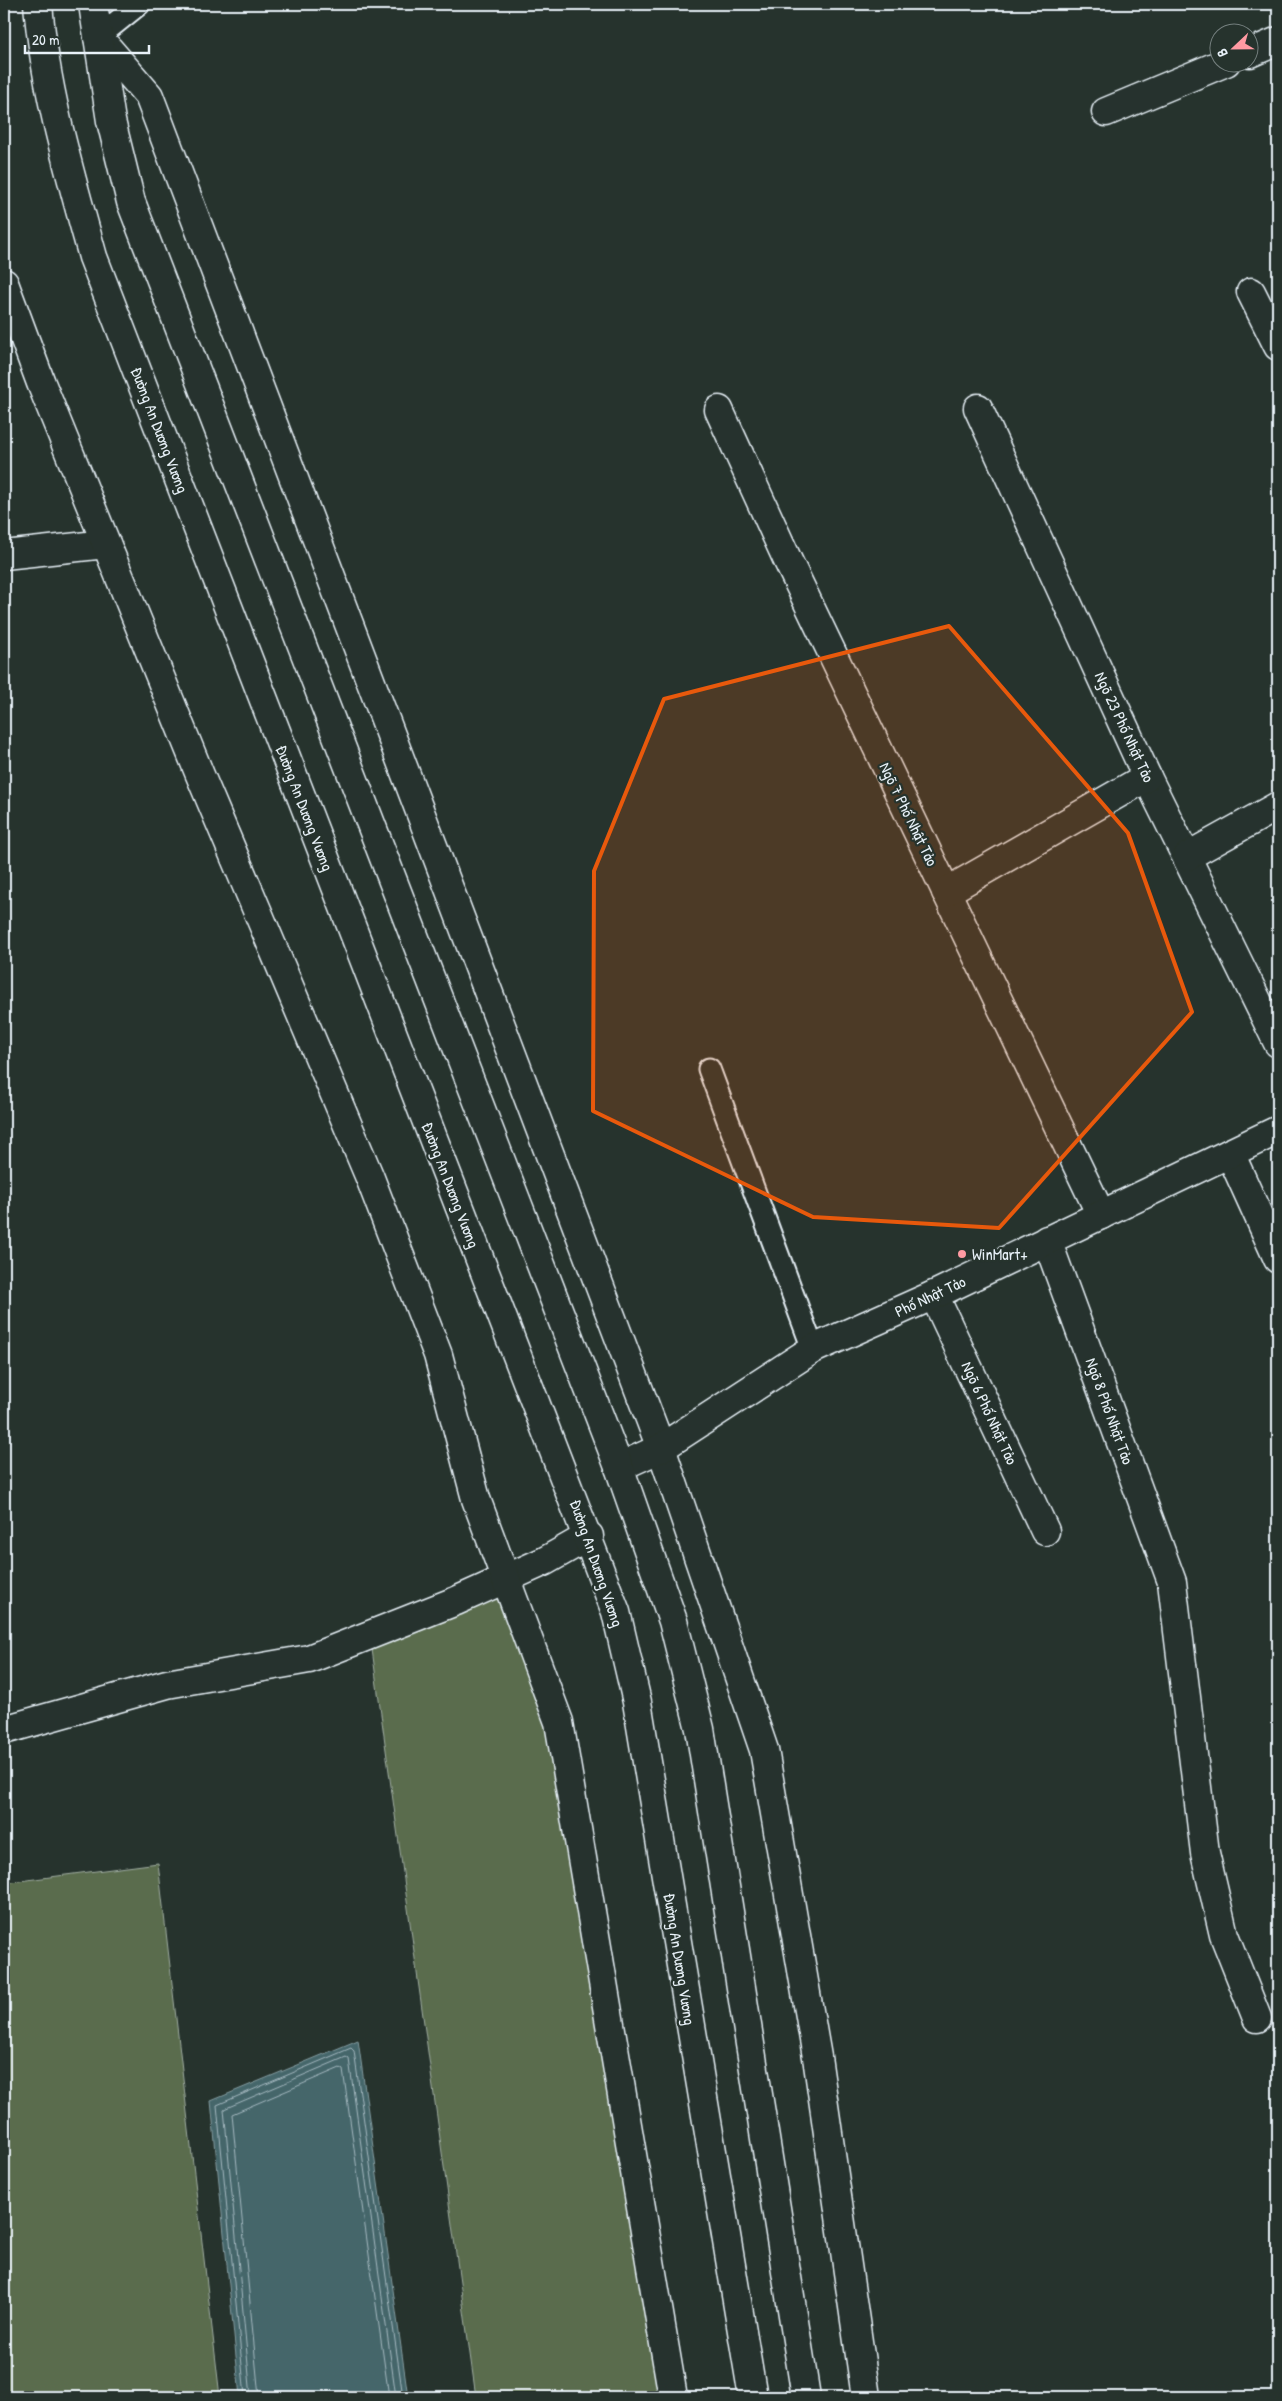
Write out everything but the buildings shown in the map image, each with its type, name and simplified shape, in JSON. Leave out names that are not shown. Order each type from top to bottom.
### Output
[{"type":"street","name":"Đường An Dương Vương","points":[[38,4],[40,37],[64,153],[93,258],[366,966],[589,1536],[616,1612],[637,1702],[753,2397]]},
{"type":"street","points":[[93,4],[111,121],[131,202],[619,1467],[673,1621],[700,1729],[806,2397]]},
{"type":"street","points":[[98,37],[149,96],[661,1448],[764,1750],[817,2057],[866,2397]]},
{"type":"street","points":[[1260,49],[1278,41]]},
{"type":"street","points":[[1106,112],[1210,69]]},
{"type":"street","points":[[4,283],[106,544],[200,775],[385,1215],[438,1355],[476,1499],[559,1722],[673,2397]]},
{"type":"street","points":[[1251,292],[1278,346]]},
{"type":"street","name":"Ngõ 23 Phố Nhật Tảo","points":[[978,408],[1147,777],[1188,856],[1278,1043]]},
{"type":"street","name":"Ngõ 7 Phố Nhật Tảo","points":[[719,410],[788,561],[1101,1215]]},
{"type":"street","points":[[4,555],[106,544]]},
{"type":"street","points":[[946,892],[1147,777]]},
{"type":"street","points":[[1188,856],[1278,806]]},
{"type":"street","name":"Phố Nhật Tảo","points":[[619,1467],[661,1448],[813,1349],[934,1295],[1278,1130]]},
{"type":"street","points":[[1230,1153],[1278,1259]]},
{"type":"street","name":"Ngõ 8 Phố Nhật Tảo","points":[[1047,1240],[1172,1582],[1204,1853],[1224,1935],[1257,2018]]},
{"type":"street","name":"Ngõ 6 Phố Nhật Tảo","points":[[934,1295],[1045,1531]]},
{"type":"street","points":[[4,1730],[167,1684],[309,1659],[456,1601],[545,1561],[589,1536]]},
{"type":"lane","points":[[98,37],[138,4]]},
{"type":"lane","points":[[709,1069],[813,1349]]},
{"type":"highlighted area","points":[[949,626],[1128,833],[1192,1012],[999,1228],[813,1217],[593,1111],[594,871],[664,699]]},
{"type":"green space","points":[[505,1578],[559,1722],[672,2397],[476,2397],[370,1635]]},
{"type":"green space","points":[[158,1863],[220,2397],[4,2397],[4,1883]]},
{"type":"water","points":[[358,2040],[408,2397],[240,2397],[211,2101]]},
{"type":"place","name":"WinMart+","points":[[962,1254]]}]
